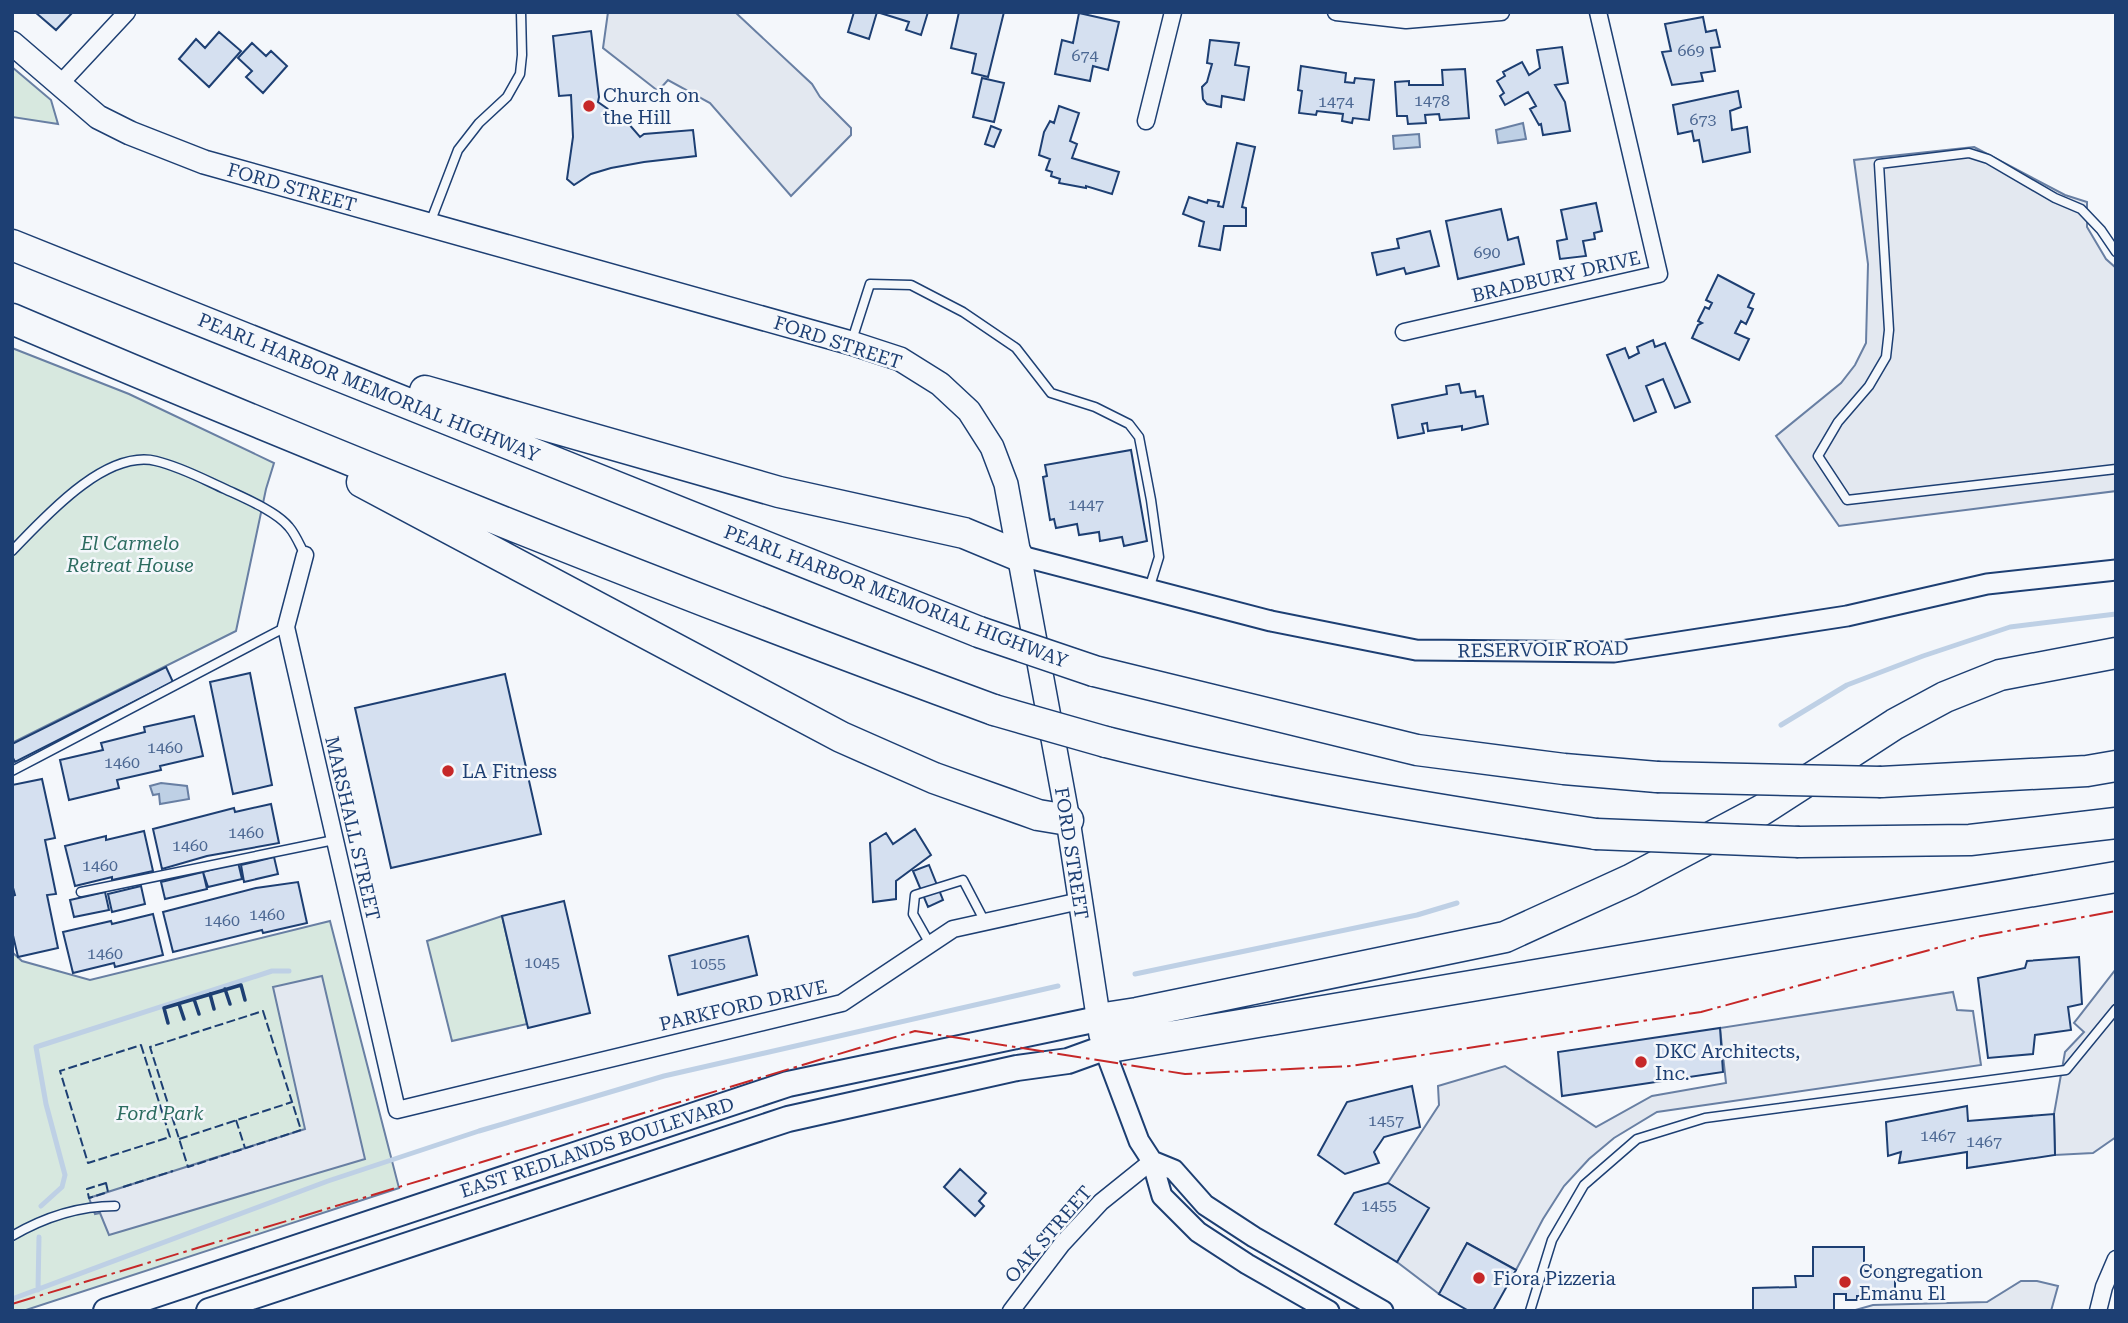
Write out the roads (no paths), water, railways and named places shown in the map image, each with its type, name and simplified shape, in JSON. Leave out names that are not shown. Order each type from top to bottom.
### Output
[{"type":"highway","name":"PEARL HARBOR MEMORIAL HIGHWAY","points":[[12,245],[979,632],[1094,671],[1417,750],[1564,769],[1657,777],[1881,782],[2087,771],[2116,766]]},
{"type":"highway","points":[[12,319],[232,413],[835,652],[994,710],[1106,743],[1211,768],[1383,802],[1596,834],[1799,842],[1970,840],[2116,823]]},
{"type":"highway","points":[[260,343],[779,492],[964,533],[1017,555]]},
{"type":"highway","points":[[232,413],[841,737],[934,778],[1038,815],[1068,820]]},
{"type":"highway","points":[[1098,1019],[1505,937],[1630,880],[1762,810],[1895,724],[1945,697],[2000,675],[2072,659],[2116,653]]},
{"type":"highway","points":[[1104,1048],[2116,877]]},
{"type":"main road","name":"FORD STREET","points":[[12,43],[98,117],[130,133],[204,162],[851,343],[900,359],[940,384],[969,411],[992,447],[1006,484],[1068,820],[1104,1048]]},
{"type":"main road","name":"EAST REDLANDS BOULEVARD","points":[[106,1311],[788,1084],[1098,1019]]},
{"type":"main road","name":"EAST REDLANDS BOULEVARD","points":[[209,1311],[788,1119],[1017,1068],[1068,1061],[1104,1048]]},
{"type":"street","points":[[59,85],[127,12]]},
{"type":"street","points":[[1146,121],[1173,12]]},
{"type":"street","points":[[1336,12],[1406,20],[1502,12]]},
{"type":"street","name":"BRADBURY DRIVE","points":[[1404,332],[1659,274],[1598,12]]},
{"type":"street","name":"MARSHALL STREET","points":[[305,555],[286,626],[397,1110]]},
{"type":"street","name":"RESERVOIR ROAD","points":[[1017,555],[1270,621],[1416,650],[1614,652],[1847,616],[1987,584],[2116,570]]},
{"type":"street","name":"PARKFORD DRIVE","points":[[397,1110],[842,1003],[953,929],[1080,901]]},
{"type":"street","name":"FORD STREET","points":[[1104,1048],[1139,1140],[1152,1161],[1161,1196],[1198,1232],[1329,1311]]},
{"type":"street","points":[[1152,1161],[1174,1170],[1205,1205],[1383,1311]]},
{"type":"street","name":"OAK STREET","points":[[1011,1311],[1062,1244],[1101,1202],[1152,1161]]},
{"type":"street","points":[[2098,1311],[2104,1287],[2116,1259]]},
{"type":"lane","points":[[429,226],[458,150],[479,123],[506,97],[520,74],[521,12]]},
{"type":"lane","points":[[2116,252],[2101,230],[2081,209],[2055,198],[1988,159],[1969,153],[1879,164],[1889,330],[1886,357],[1869,386],[1838,422],[1818,456],[1847,500],[2116,469]]},
{"type":"lane","points":[[851,343],[870,284],[911,285],[963,312],[1016,348],[1051,393],[1095,407],[1129,424],[1139,437],[1152,500],[1159,557],[1149,589]]},
{"type":"lane","points":[[12,551],[45,517],[103,471],[124,463],[154,460],[183,470],[260,506],[289,526],[305,555]]},
{"type":"lane","points":[[12,771],[286,626]]},
{"type":"lane","points":[[81,892],[334,840]]},
{"type":"lane","points":[[930,944],[913,914],[915,895],[964,880],[985,922]]},
{"type":"lane","points":[[1530,1311],[1552,1240],[1584,1185],[1637,1139],[1705,1118],[2067,1070],[2116,1009]]},
{"type":"lane","points":[[12,1236],[33,1224],[92,1206],[115,1206]]},
{"type":"water","points":[[1523,123],[1526,139],[1498,143],[1496,130]]},
{"type":"water","points":[[1419,134],[1420,147],[1394,149],[1393,136]]},
{"type":"water","points":[[161,783],[187,786],[189,799],[160,804],[159,794],[153,795],[150,786]]},
{"type":"waterway","points":[[1781,725],[1847,685],[2010,627],[2116,614]]},
{"type":"waterway","points":[[1135,974],[1417,915],[1457,903]]},
{"type":"waterway","points":[[41,1206],[62,1187],[65,1175],[46,1104],[36,1047],[272,971],[289,971]]},
{"type":"waterway","points":[[12,1299],[328,1181],[479,1131],[664,1076],[1058,986]]},
{"type":"waterway","points":[[38,1290],[39,1237]]},
{"type":"place","name":"Church on the Hill","points":[[589,106]]},
{"type":"place","name":"LA Fitness","points":[[448,771]]},
{"type":"place","name":"DKC Architects, Inc.","points":[[1641,1062]]},
{"type":"place","name":"Fiora Pizzeria","points":[[1479,1278]]},
{"type":"place","name":"Congregation Emanu El","points":[[1845,1282]]},
{"type":"park label","name":"El Carmelo Retreat House","points":[[130,554]]},
{"type":"park label","name":"Ford Park","points":[[160,1113]]}]
